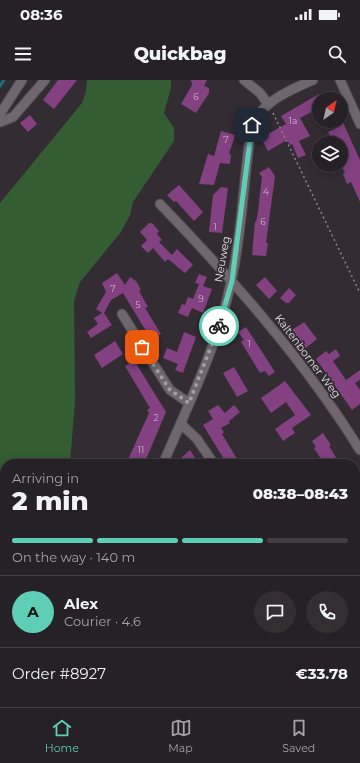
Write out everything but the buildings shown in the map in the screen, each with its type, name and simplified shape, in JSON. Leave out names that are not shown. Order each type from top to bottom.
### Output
[{"type":"street","points":[[0,114],[22,80]]},
{"type":"street","points":[[0,122],[13,117],[45,80]]},
{"type":"street","points":[[244,80],[268,104]]},
{"type":"street","name":"Neuweg","points":[[165,459],[216,333],[232,281],[252,125],[255,118],[268,104],[313,80]]},
{"type":"street","points":[[340,80],[360,124]]},
{"type":"street","name":"Kaltenborner Weg","points":[[160,204],[232,281],[297,359],[360,450]]},
{"type":"street","points":[[122,314],[163,380],[176,395],[189,403]]},
{"type":"street","points":[[180,424],[197,439],[211,459]]},
{"type":"path","points":[[268,104],[360,293]]},
{"type":"green space","points":[[87,80],[171,80],[171,88],[164,113],[174,128],[174,141],[133,202],[130,215],[121,232],[80,282],[74,301],[75,401],[70,459],[0,459],[0,203],[82,103],[86,91]]},
{"type":"waterway","points":[[0,86],[4,80]]},
{"type":"way so far","points":[[142,347],[170,390],[189,403],[219,326]]},
{"type":"route","points":[[219,326],[232,281],[252,125]]}]
